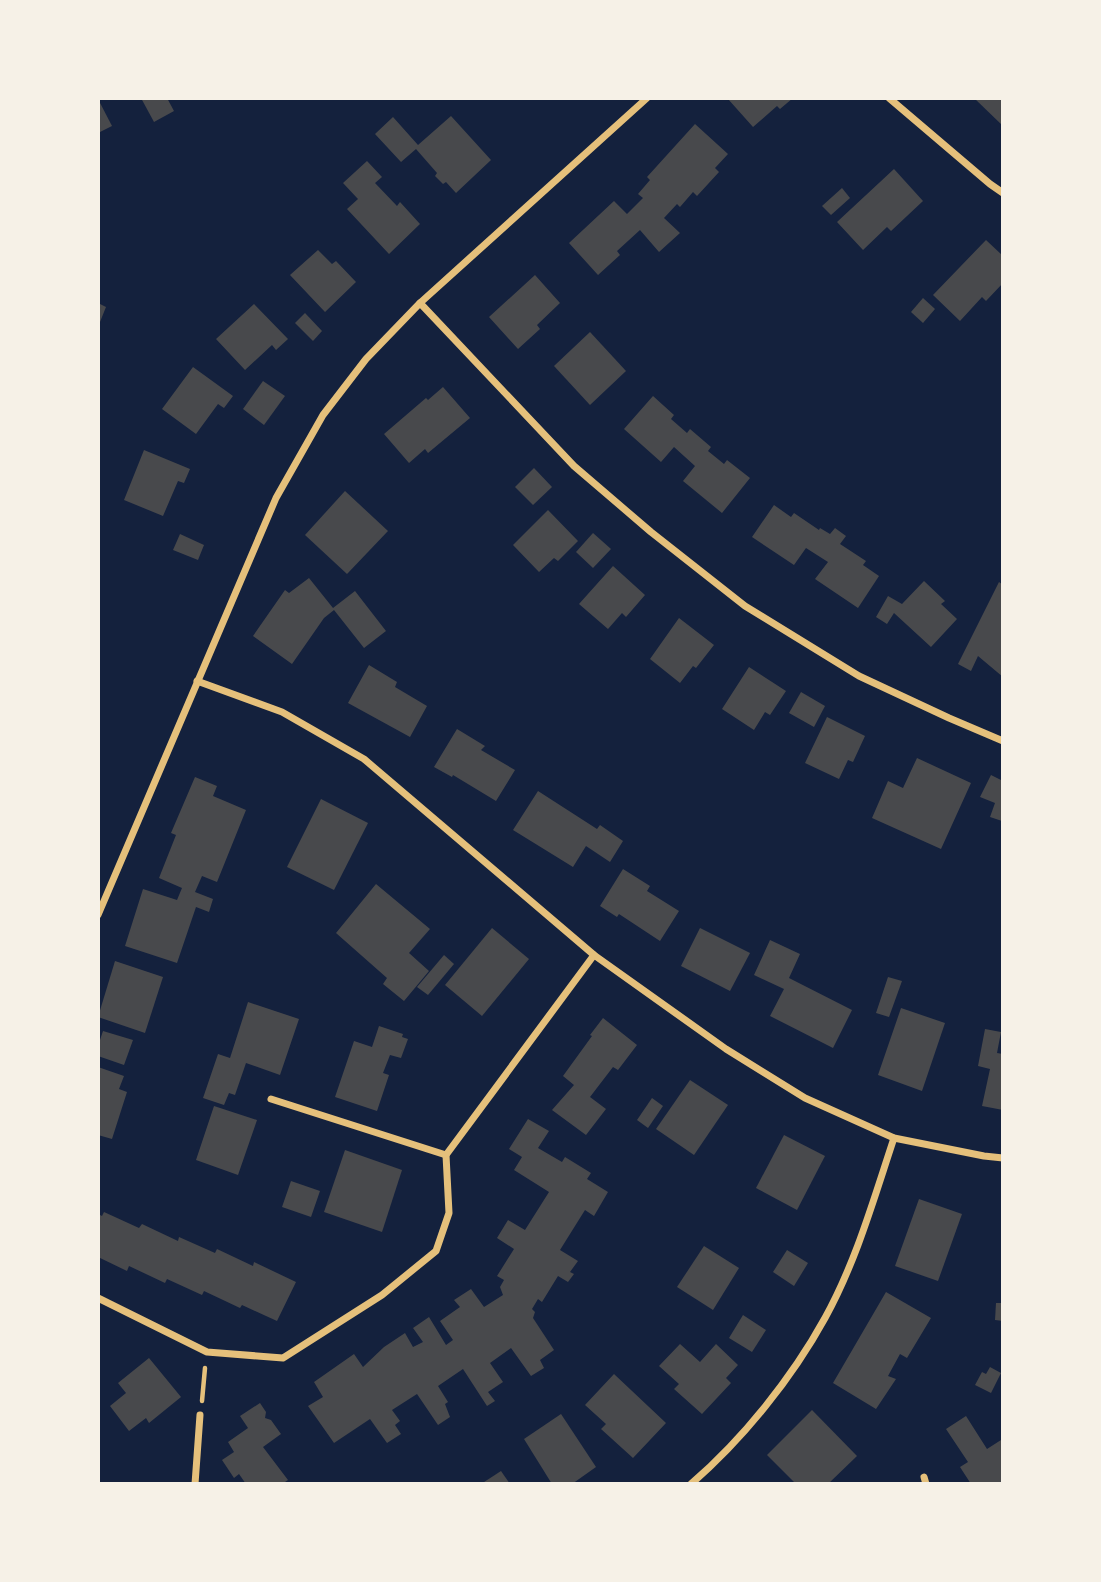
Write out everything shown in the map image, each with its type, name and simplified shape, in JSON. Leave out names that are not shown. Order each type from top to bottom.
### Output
[{"type":"street","points":[[98,915],[276,498],[323,415],[366,359],[419,303],[647,98]]},
{"type":"street","points":[[889,98],[1003,193]]},
{"type":"street","points":[[419,303],[574,466],[651,532],[745,606],[859,676],[1003,741]]},
{"type":"street","points":[[197,681],[282,712],[364,759],[594,955],[726,1049],[806,1098],[894,1138],[1003,1158]]},
{"type":"street","points":[[98,1298],[207,1352],[283,1357],[382,1295],[436,1251],[449,1213],[446,1155],[594,955]]},
{"type":"street","points":[[271,1099],[446,1155]]},
{"type":"street","points":[[691,1484],[714,1464],[783,1384],[825,1317],[858,1244],[894,1138]]},
{"type":"street","points":[[195,1484],[200,1415]]},
{"type":"path","points":[[200,1415],[207,1352]]},
{"type":"building","points":[[141,98],[167,98],[174,111],[154,122]]},
{"type":"building","points":[[729,98],[793,98],[780,109],[777,106],[753,127]]},
{"type":"building","points":[[974,98],[1003,98],[1003,126]]},
{"type":"building","points":[[98,99],[112,126],[98,133]]},
{"type":"building","points":[[451,116],[491,160],[456,193],[446,182],[443,184],[435,176],[437,173],[416,149],[401,162],[375,134],[393,117],[418,145]]},
{"type":"building","points":[[695,124],[728,154],[715,168],[719,172],[697,196],[693,192],[680,207],[677,204],[664,218],[680,233],[659,252],[640,230],[617,251],[620,255],[598,275],[569,243],[614,201],[627,214],[643,198],[638,194],[650,180],[647,177]]},
{"type":"building","points":[[367,161],[382,177],[375,183],[397,206],[400,202],[420,224],[389,254],[347,209],[358,199],[343,183]]},
{"type":"building","points":[[894,169],[923,201],[891,231],[887,227],[863,250],[837,222]]},
{"type":"building","points":[[842,188],[850,198],[831,215],[822,206]]},
{"type":"building","points":[[986,240],[1003,256],[1003,283],[986,301],[982,297],[960,321],[933,295]]},
{"type":"building","points":[[318,250],[332,264],[336,261],[356,282],[325,312],[290,275]]},
{"type":"building","points":[[535,275],[560,303],[537,325],[540,329],[518,349],[489,317]]},
{"type":"building","points":[[923,298],[935,309],[923,323],[911,312]]},
{"type":"building","points":[[98,303],[106,307],[98,327]]},
{"type":"building","points":[[254,304],[288,339],[276,350],[272,345],[245,370],[216,339]]},
{"type":"building","points":[[305,313],[322,331],[313,341],[295,323]]},
{"type":"building","points":[[590,332],[626,371],[590,405],[554,366]]},
{"type":"building","points":[[193,367],[233,396],[224,408],[218,404],[196,434],[162,409]]},
{"type":"building","points":[[263,381],[285,396],[264,425],[243,409]]},
{"type":"building","points":[[443,387],[470,418],[428,453],[425,449],[409,463],[384,434]]},
{"type":"building","points":[[653,396],[674,415],[671,419],[687,433],[690,429],[711,447],[708,451],[724,464],[727,460],[750,478],[722,513],[683,481],[695,466],[674,447],[661,462],[624,429]]},
{"type":"building","points":[[144,450],[190,469],[184,483],[178,481],[163,516],[124,500]]},
{"type":"building","points":[[534,468],[552,487],[533,505],[515,487]]},
{"type":"building","points":[[345,491],[388,531],[347,574],[305,535]]},
{"type":"building","points":[[774,505],[791,517],[794,513],[819,530],[820,528],[830,534],[835,528],[846,536],[840,544],[866,561],[863,565],[879,576],[858,608],[815,579],[828,562],[806,548],[794,565],[752,537]]},
{"type":"building","points":[[548,510],[578,541],[558,561],[554,558],[539,572],[513,545]]},
{"type":"building","points":[[593,533],[611,549],[593,568],[576,552]]},
{"type":"building","points":[[180,534],[204,545],[198,560],[173,550]]},
{"type":"building","points":[[613,566],[645,595],[626,617],[622,613],[608,629],[579,604]]},
{"type":"building","points":[[309,578],[333,608],[355,591],[386,631],[364,648],[334,610],[324,618],[292,664],[253,636],[285,590],[289,593]]},
{"type":"building","points":[[924,581],[945,601],[941,604],[957,619],[931,647],[894,613],[887,624],[876,617],[888,596],[902,604]]},
{"type":"building","points":[[999,582],[1003,585],[1003,677],[978,656],[971,671],[958,664]]},
{"type":"building","points":[[679,618],[714,645],[680,683],[650,659]]},
{"type":"building","points":[[369,665],[397,682],[395,687],[427,706],[410,737],[348,703]]},
{"type":"building","points":[[749,667],[786,691],[770,715],[765,712],[754,730],[722,709]]},
{"type":"building","points":[[801,692],[825,706],[814,727],[789,713]]},
{"type":"building","points":[[827,717],[865,736],[853,762],[848,760],[839,779],[805,763]]},
{"type":"building","points":[[457,729],[485,746],[481,750],[515,770],[496,801],[453,775],[452,777],[434,767]]},
{"type":"building","points":[[917,758],[971,783],[941,849],[872,818],[888,781],[903,788]]},
{"type":"building","points":[[991,775],[1003,781],[1002,821],[990,817],[995,803],[980,797]]},
{"type":"building","points":[[195,777],[217,786],[213,796],[246,810],[217,882],[202,876],[195,892],[213,899],[209,912],[196,907],[177,963],[125,946],[143,889],[177,900],[182,888],[159,878],[176,835],[171,833]]},
{"type":"building","points":[[538,791],[597,829],[600,825],[623,841],[610,862],[586,846],[573,867],[513,830]]},
{"type":"building","points":[[321,799],[368,823],[334,890],[287,867]]},
{"type":"building","points":[[623,869],[650,886],[647,891],[679,911],[660,941],[619,914],[617,917],[600,906]]},
{"type":"building","points":[[376,884],[430,929],[409,953],[429,971],[404,1001],[383,984],[387,978],[336,933]]},
{"type":"building","points":[[492,928],[529,959],[482,1016],[445,985]]},
{"type":"building","points":[[700,928],[750,953],[730,991],[681,966]]},
{"type":"building","points":[[770,940],[800,954],[789,978],[852,1010],[833,1048],[770,1016],[784,989],[754,975]]},
{"type":"building","points":[[444,955],[454,964],[428,995],[417,987]]},
{"type":"building","points":[[115,961],[163,977],[145,1033],[98,1017]]},
{"type":"building","points":[[888,977],[902,981],[889,1017],[876,1013]]},
{"type":"building","points":[[248,1002],[299,1019],[280,1075],[246,1063],[235,1095],[229,1093],[224,1105],[203,1098],[218,1054],[230,1058]]},
{"type":"building","points":[[901,1008],[945,1023],[922,1091],[878,1075]]},
{"type":"building","points":[[603,1018],[637,1045],[618,1070],[613,1067],[590,1097],[606,1109],[586,1135],[552,1110],[574,1085],[563,1076]]},
{"type":"building","points":[[379,1026],[403,1034],[402,1037],[408,1039],[401,1058],[390,1055],[383,1073],[389,1075],[377,1111],[335,1097],[354,1041],[372,1047]]},
{"type":"building","points":[[985,1029],[1001,1032],[997,1053],[1003,1054],[1003,1110],[982,1106],[990,1069],[978,1066]]},
{"type":"building","points":[[103,1031],[133,1040],[124,1065],[98,1056]]},
{"type":"building","points":[[98,1067],[124,1076],[119,1089],[127,1092],[112,1139],[98,1135]]},
{"type":"building","points":[[690,1080],[728,1105],[694,1155],[656,1129]]},
{"type":"building","points":[[652,1098],[663,1106],[648,1128],[637,1120]]},
{"type":"building","points":[[214,1106],[257,1120],[238,1175],[196,1160]]},
{"type":"building","points":[[528,1119],[549,1131],[538,1148],[562,1162],[565,1157],[591,1173],[587,1179],[608,1192],[594,1216],[585,1210],[560,1250],[578,1261],[570,1272],[574,1274],[568,1282],[558,1276],[542,1302],[538,1299],[532,1309],[535,1312],[533,1318],[554,1350],[540,1360],[544,1368],[531,1376],[511,1348],[490,1363],[503,1382],[488,1392],[495,1401],[487,1406],[463,1369],[438,1386],[448,1402],[445,1404],[450,1417],[438,1425],[417,1394],[392,1410],[400,1421],[395,1425],[401,1434],[387,1443],[370,1419],[334,1443],[308,1406],[323,1397],[314,1382],[354,1354],[363,1367],[384,1347],[405,1333],[413,1347],[423,1342],[413,1328],[429,1317],[446,1345],[453,1340],[440,1321],[460,1307],[454,1300],[471,1289],[484,1307],[503,1295],[500,1287],[504,1280],[497,1276],[514,1249],[497,1238],[508,1220],[525,1230],[549,1192],[514,1170],[522,1157],[509,1149]]},
{"type":"building","points":[[784,1135],[825,1156],[797,1210],[756,1188]]},
{"type":"building","points":[[345,1150],[402,1170],[382,1232],[324,1212]]},
{"type":"building","points":[[291,1181],[320,1191],[311,1217],[282,1207]]},
{"type":"building","points":[[919,1199],[962,1214],[938,1281],[895,1266]]},
{"type":"building","points":[[104,1212],[139,1228],[142,1224],[178,1241],[179,1237],[215,1253],[217,1249],[253,1266],[254,1262],[296,1282],[277,1321],[204,1291],[202,1295],[167,1279],[165,1283],[129,1266],[127,1271],[98,1257],[98,1214],[102,1216]]},
{"type":"building","points":[[704,1246],[739,1268],[713,1310],[677,1287]]},
{"type":"building","points":[[787,1250],[808,1263],[794,1286],[773,1272]]},
{"type":"building","points":[[886,1292],[931,1318],[907,1358],[900,1354],[888,1376],[896,1379],[876,1409],[833,1383]]},
{"type":"building","points":[[996,1303],[1003,1303],[1003,1321],[995,1320]]},
{"type":"building","points":[[743,1315],[766,1330],[752,1352],[729,1338]]},
{"type":"building","points":[[680,1344],[700,1362],[716,1344],[738,1365],[726,1378],[731,1383],[702,1414],[674,1389],[679,1384],[659,1366]]},
{"type":"building","points":[[149,1358],[181,1397],[149,1423],[146,1418],[129,1431],[110,1406],[126,1393],[118,1383]]},
{"type":"building","points":[[990,1367],[1001,1373],[991,1393],[975,1385],[982,1372],[986,1374]]},
{"type":"building","points":[[614,1374],[666,1423],[633,1458],[601,1429],[606,1424],[585,1405]]},
{"type":"building","points":[[260,1403],[266,1412],[265,1418],[271,1420],[281,1434],[263,1447],[288,1480],[282,1484],[246,1484],[239,1474],[234,1478],[222,1460],[234,1452],[228,1442],[248,1428],[240,1416]]},
{"type":"building","points":[[812,1410],[857,1456],[828,1484],[796,1484],[767,1455]]},
{"type":"building","points":[[561,1414],[596,1467],[572,1484],[552,1484],[524,1439]]},
{"type":"building","points":[[966,1416],[987,1449],[1001,1440],[1003,1442],[1003,1484],[971,1484],[960,1467],[968,1462],[946,1429]]},
{"type":"building","points":[[501,1471],[510,1484],[481,1484]]}]
